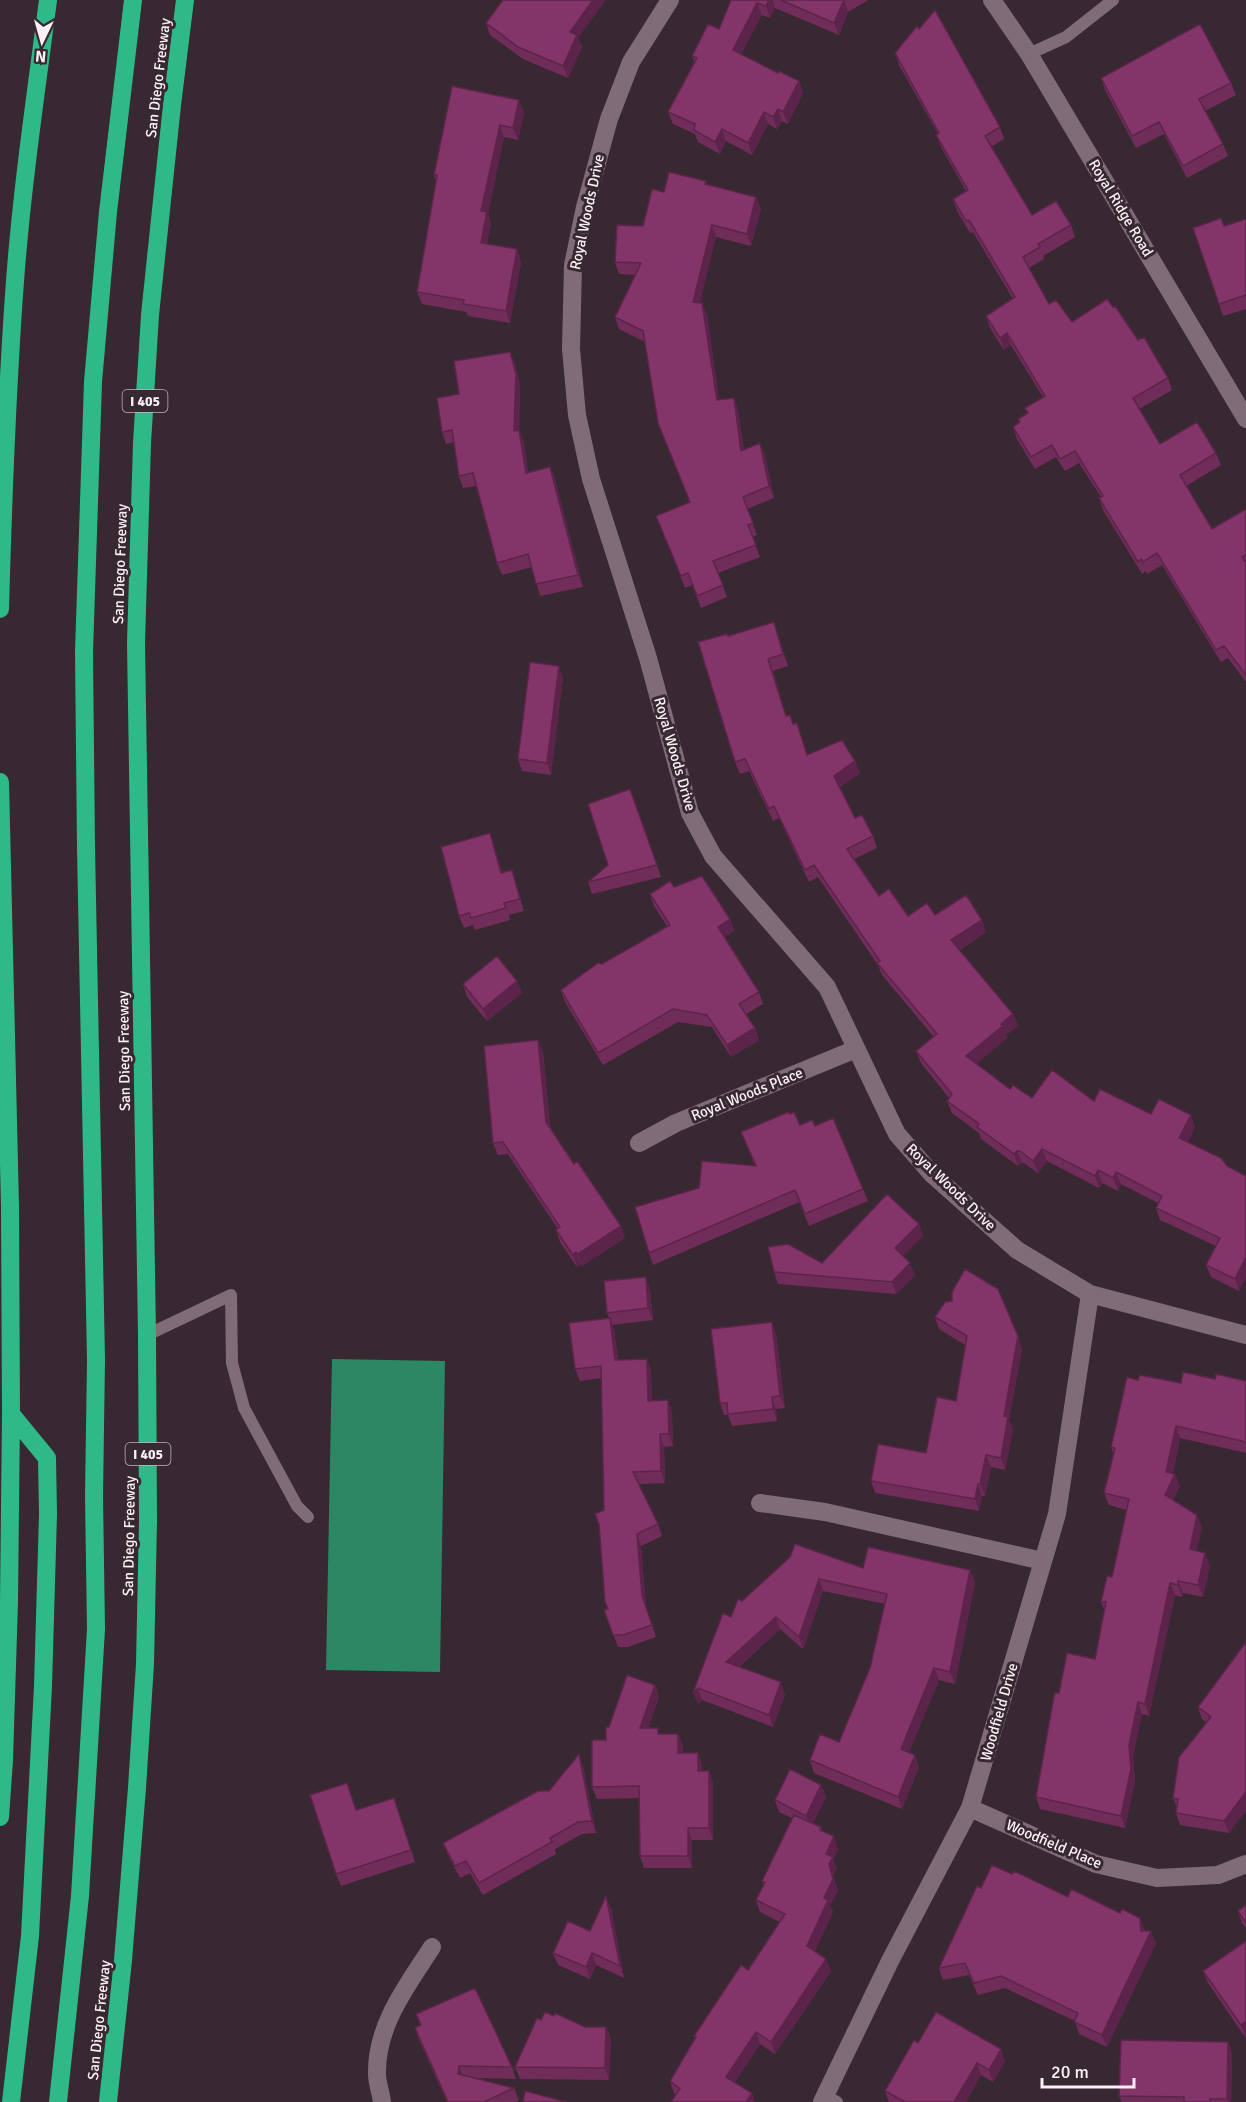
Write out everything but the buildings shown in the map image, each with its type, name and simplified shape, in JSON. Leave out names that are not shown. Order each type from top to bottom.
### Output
[{"type":"highway","points":[[0,609],[5,451],[15,280],[48,0]]},
{"type":"highway","points":[[58,2102],[80,1896],[96,1629],[94,1496],[96,1360],[84,663],[93,393],[108,212],[133,0]]},
{"type":"highway","name":"San Diego Freeway","points":[[108,2102],[123,1960],[145,1664],[148,1521],[136,643],[138,555],[150,315],[185,0]]},
{"type":"highway","points":[[0,782],[10,1206],[11,1414],[9,1602],[0,1817]]},
{"type":"highway","points":[[11,1414],[47,1458],[48,1514],[43,1686],[30,1936],[11,2102]]},
{"type":"street","name":"Royal Woods Drive","points":[[670,0],[631,62],[609,119],[585,207],[573,265],[571,349],[577,415],[591,479],[648,658],[690,813],[713,856],[827,987],[897,1134],[932,1174],[1017,1250],[1090,1293],[1246,1335]]},
{"type":"street","name":"Royal Ridge Road","points":[[992,0],[1029,54],[1241,398],[1246,419]]},
{"type":"street","name":"Royal Woods Place","points":[[639,1143],[676,1123],[856,1049]]},
{"type":"street","name":"Woodfield Drive","points":[[828,2100],[890,1961],[970,1808],[1056,1514],[1090,1293]]},
{"type":"street","points":[[760,1503],[825,1512],[1043,1561]]},
{"type":"street","name":"Woodfield Place","points":[[970,1808],[1096,1864],[1157,1878],[1218,1875],[1246,1864]]},
{"type":"street","points":[[382,2102],[377,2075],[381,2041],[388,2017],[432,1947]]},
{"type":"lane","points":[[1029,54],[1066,37],[1113,0]]},
{"type":"lane","points":[[147,1335],[231,1295],[232,1363],[243,1408],[297,1506],[308,1517]]},
{"type":"shaded area","points":[[332,1359],[445,1361],[440,1672],[326,1670]]}]
